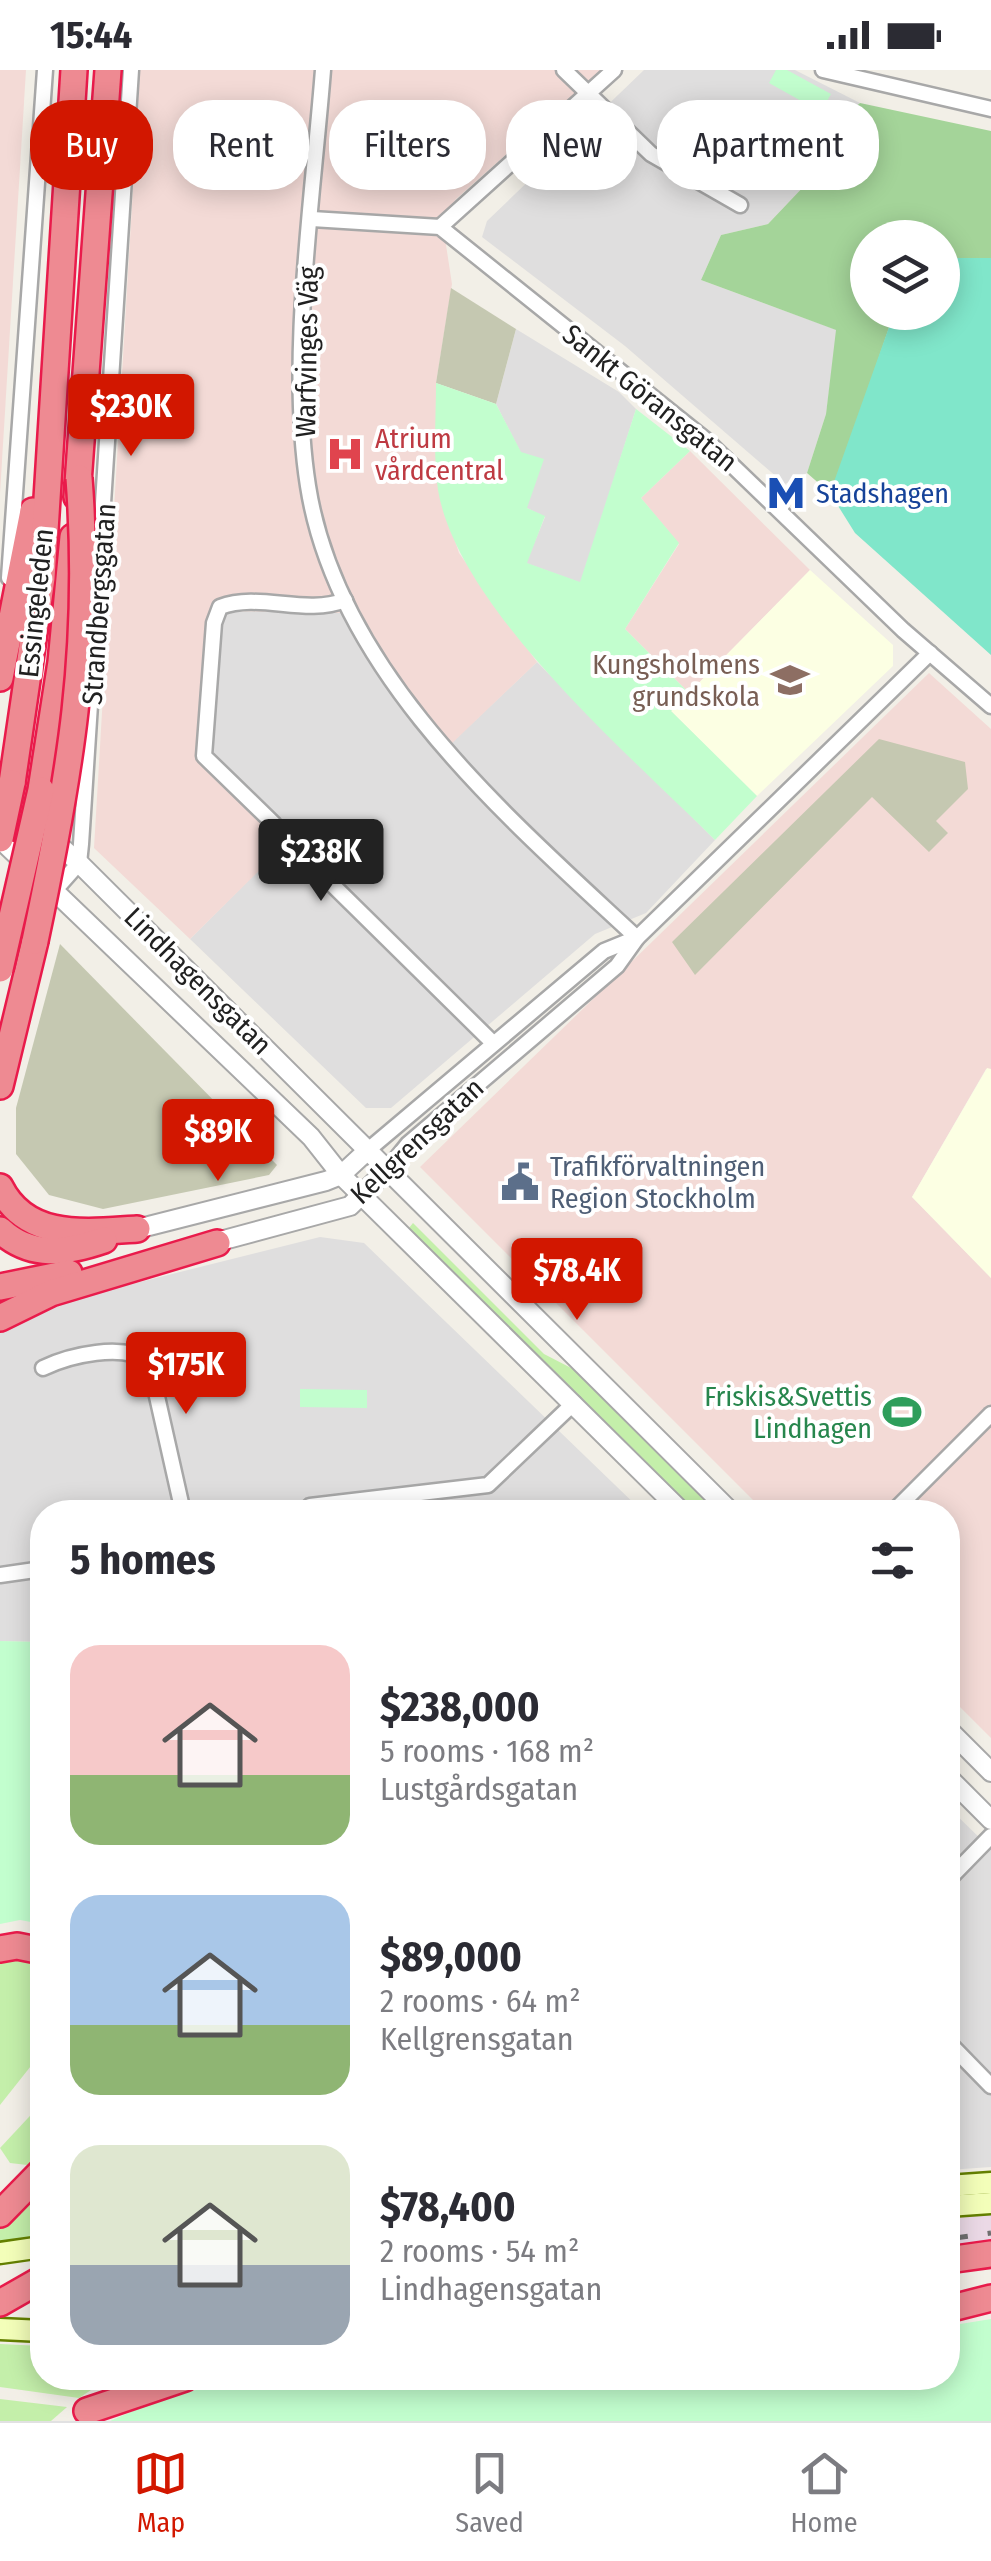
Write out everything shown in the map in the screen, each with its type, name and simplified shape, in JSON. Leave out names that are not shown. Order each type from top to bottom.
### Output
[{"type":"highway","points":[[0,678],[51,423],[74,70]]},
{"type":"highway","points":[[0,1086],[36,940],[75,734],[86,564],[79,478],[108,70]]},
{"type":"highway","name":"Essingeleden","points":[[0,839],[33,658],[51,423]]},
{"type":"highway","name":"Essingeleden","points":[[0,969],[48,754],[79,478]]},
{"type":"highway","points":[[0,1187],[51,1252]]},
{"type":"highway","points":[[0,1298],[76,1232],[137,1229]]},
{"type":"highway","points":[[0,1230],[19,1246],[51,1252],[148,1256]]},
{"type":"highway","points":[[0,1318],[51,1293],[217,1243]]},
{"type":"highway","points":[[0,1287],[51,1252]]},
{"type":"highway","points":[[0,1949],[30,1948]]},
{"type":"highway","points":[[0,2214],[30,2183]]},
{"type":"highway","points":[[960,2259],[991,2258]]},
{"type":"highway","points":[[960,2303],[991,2297]]},
{"type":"highway","points":[[81,2416],[113,2390]]},
{"type":"highway","points":[[81,2416],[151,2390]]},
{"type":"main road","points":[[960,2185],[991,2183]]},
{"type":"main road","points":[[960,2205],[991,2203]]},
{"type":"main road","points":[[0,2253],[30,2249]]},
{"type":"main road","points":[[960,2268],[991,2258]]},
{"type":"main road","points":[[0,2330],[30,2331]]},
{"type":"street","points":[[0,666],[45,70]]},
{"type":"street","name":"Strandbergsgatan","points":[[79,863],[101,588],[132,70]]},
{"type":"street","name":"Warfvinges Väg","points":[[322,70],[301,389],[314,510],[345,600],[382,669],[425,726],[636,938]]},
{"type":"street","points":[[564,70],[651,154],[740,205]]},
{"type":"street","points":[[312,219],[440,227],[614,70]]},
{"type":"street","points":[[823,70],[991,109]]},
{"type":"street","name":"Sankt Göransgatan","points":[[440,227],[707,441],[991,706]]},
{"type":"street","points":[[274,824],[204,756],[214,623],[220,607],[235,601],[324,608],[345,600]]},
{"type":"street","name":"Kellgrensgatan","points":[[148,1256],[217,1243],[336,1211],[362,1196],[408,1144],[617,966],[636,938],[930,653]]},
{"type":"street","name":"Lindhagensgatan","points":[[0,792],[79,863],[719,1500]]},
{"type":"street","name":"Lindhagensgatan","points":[[0,839],[311,1138],[341,1175],[670,1500]]},
{"type":"street","points":[[289,842],[492,1042]]},
{"type":"street","points":[[55,890],[79,863]]},
{"type":"street","name":"Kellgrensgatan","points":[[137,1229],[341,1175],[492,1042],[604,951],[636,938]]},
{"type":"street","points":[[214,1044],[240,1022]]},
{"type":"street","points":[[43,1368],[70,1355],[139,1354],[154,1368],[180,1500]]},
{"type":"street","points":[[361,1500],[488,1485],[574,1403]]},
{"type":"street","points":[[905,1500],[991,1414]]},
{"type":"street","points":[[0,1574],[30,1570]]},
{"type":"street","points":[[960,1741],[991,1772]]},
{"type":"street","points":[[960,1789],[991,1820]]},
{"type":"street","points":[[960,1868],[991,1836]]},
{"type":"street","points":[[960,2054],[991,2086]]},
{"type":"shaded area","points":[[0,70],[26,70],[0,493]]},
{"type":"shaded area","points":[[140,70],[601,70],[567,100],[506,100],[506,155],[486,172],[486,100],[329,100],[329,190],[466,190],[455,200],[444,232],[452,284],[436,383],[439,490],[459,553],[537,662],[446,749],[352,613],[218,611],[210,761],[289,841],[190,939],[94,848],[133,190],[153,190],[153,100],[138,100]]},
{"type":"shaded area","points":[[644,70],[795,70],[854,100],[657,100],[657,190],[800,190],[768,224],[721,235],[701,280],[837,330],[826,414],[807,473],[785,484],[625,346],[482,237],[487,221],[519,190],[637,190],[637,100],[613,100]]},
{"type":"shaded area","points":[[451,288],[516,329],[496,404],[436,383]]},
{"type":"shaded area","points":[[516,329],[619,392],[636,409],[581,583],[526,563],[545,517],[527,508],[521,453],[496,404]]},
{"type":"shaded area","points":[[690,451],[810,570],[689,693],[625,629],[679,544],[641,498]]},
{"type":"shaded area","name":"Kungsholmens grundskola","points":[[810,570],[893,645],[893,666],[757,796],[671,711]]},
{"type":"shaded area","points":[[218,611],[352,613],[446,748],[537,662],[715,840],[646,913],[595,934],[391,1108],[366,1108],[190,939],[288,841],[210,761]]},
{"type":"shaded area","points":[[929,673],[991,729],[991,1069],[986,1069],[912,1197],[991,1278],[991,1738],[960,1707],[960,1500],[753,1500],[420,1167]]},
{"type":"shaded area","points":[[879,739],[965,762],[968,789],[936,821],[948,833],[929,852],[872,797],[695,975],[672,942]]},
{"type":"shaded area","points":[[60,944],[277,1165],[269,1175],[103,1209],[49,1195],[16,1154],[16,1108]]},
{"type":"shaded area","points":[[987,1068],[991,1069],[991,1278],[912,1197]]},
{"type":"shaded area","points":[[320,1237],[364,1243],[631,1500],[30,1500],[30,1642],[0,1641],[0,1332],[72,1299]]},
{"type":"shaded area","points":[[960,1819],[991,1849],[991,2167],[960,2169]]},
{"type":"shaded area","points":[[991,2213],[991,2241],[960,2246],[960,2215]]},
{"type":"green space","points":[[776,70],[787,70],[831,94],[828,100],[799,100],[769,83]]},
{"type":"green space","name":"Stadshagen","points":[[879,107],[991,131],[991,258],[960,258],[960,220],[850,220],[850,330],[888,330],[863,404],[855,497],[830,493],[807,473],[826,414],[836,330],[701,280],[721,235],[768,224],[800,190],[879,190]]},
{"type":"green space","points":[[960,258],[991,258],[991,655],[855,533],[830,493],[888,330],[960,330]]},
{"type":"green space","points":[[436,383],[496,404],[521,452],[544,459],[527,508],[545,516],[527,563],[580,582],[636,409],[690,451],[641,498],[679,543],[625,629],[689,693],[671,711],[757,796],[715,840],[552,678],[478,583],[452,536],[438,490]]},
{"type":"green space","points":[[413,1223],[544,1354],[575,1370],[706,1500],[683,1500],[409,1228]]},
{"type":"green space","points":[[300,1389],[367,1390],[367,1408],[300,1407]]},
{"type":"green space","points":[[0,1641],[30,1642],[30,1922],[0,1924]]},
{"type":"green space","points":[[17,1957],[30,1960],[30,2067],[0,2105],[0,1961]]},
{"type":"green space","points":[[30,2116],[30,2165],[10,2163],[0,2148]]},
{"type":"green space","points":[[30,2198],[30,2237],[0,2241],[0,2227]]},
{"type":"green space","points":[[991,2319],[991,2421],[110,2421],[168,2396],[196,2390],[960,2390],[960,2324]]},
{"type":"green space","points":[[0,2344],[30,2345],[30,2390],[91,2390],[79,2398],[0,2387]]},
{"type":"green space","points":[[0,2399],[67,2407],[51,2421],[0,2421]]},
{"type":"railway","points":[[960,2237],[991,2233]]},
{"type":"place","name":"Atrium vårdcentral","points":[[345,454]]},
{"type":"place","name":"Stadshagen","points":[[786,493]]},
{"type":"place","name":"Kungsholmens grundskola","points":[[790,680]]},
{"type":"place","name":"Trafikförvaltningen Region Stockholm","points":[[520,1182]]},
{"type":"place","name":"Friskis&Svettis Lindhagen","points":[[902,1412]]}]
